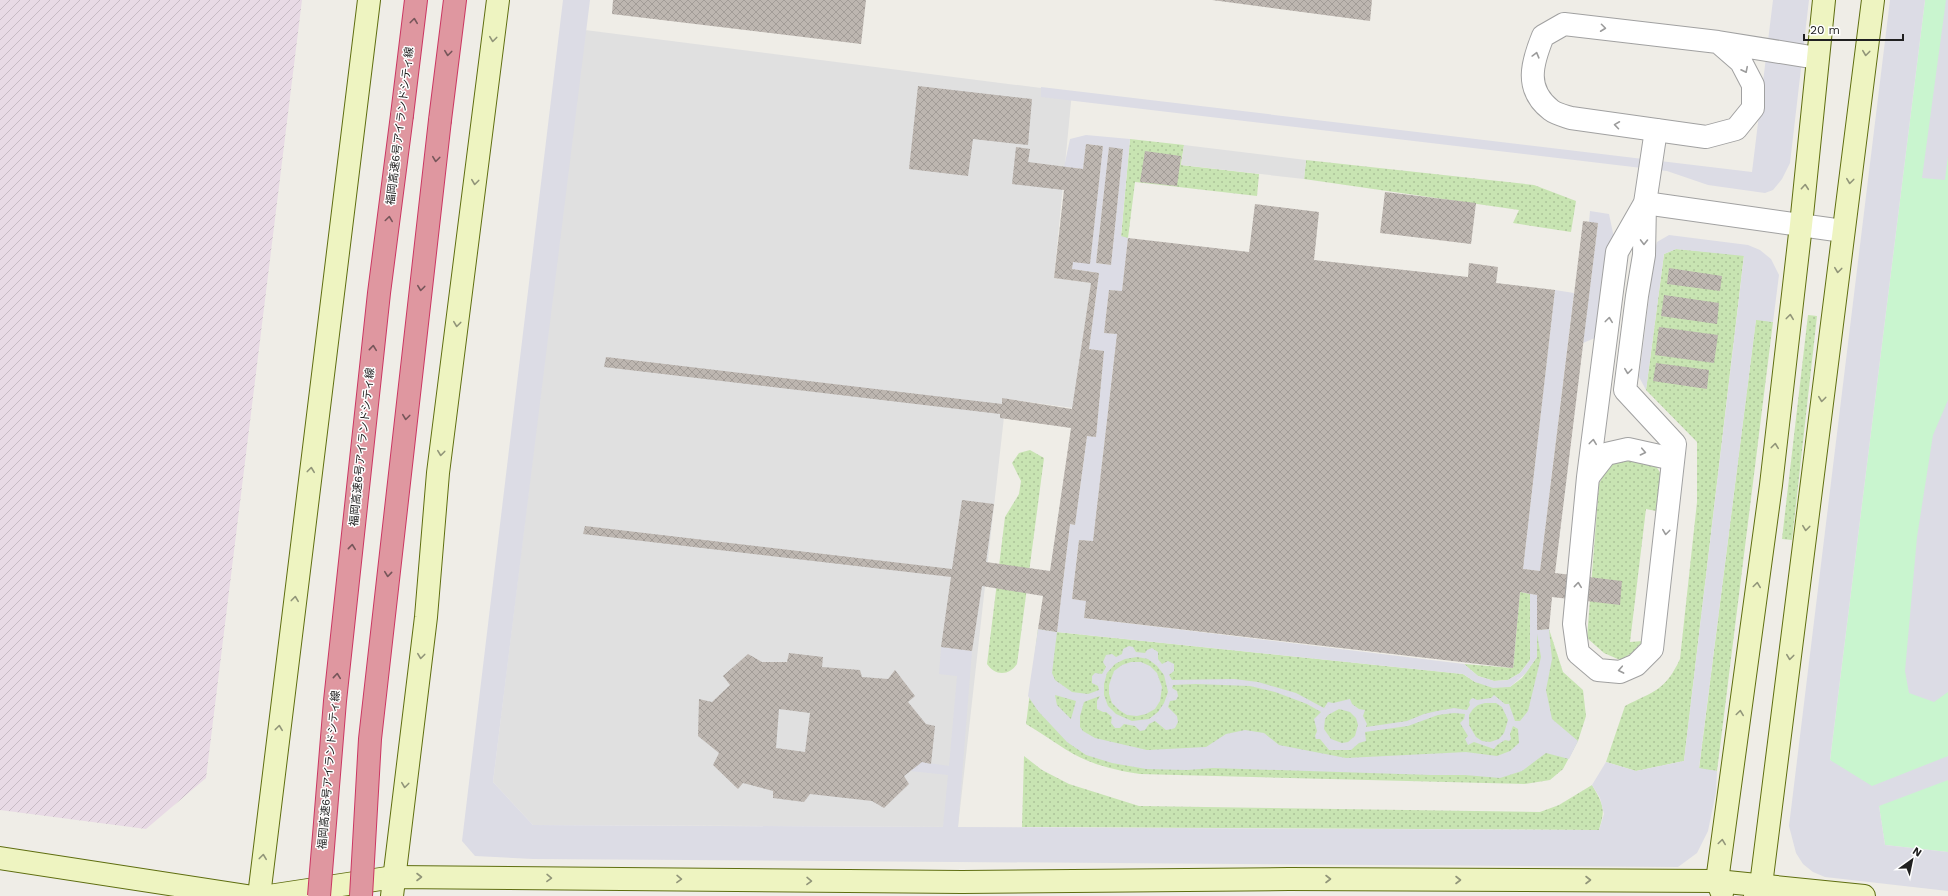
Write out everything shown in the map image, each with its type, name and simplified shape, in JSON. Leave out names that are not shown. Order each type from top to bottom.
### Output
[{"type":"highway","name":"福岡高速6号アイランドシティ線","points":[[319,896],[334,701],[379,294],[416,0]]},
{"type":"highway","points":[[360,896],[370,739],[454,0]]},
{"type":"street","points":[[258,896],[369,0]]},
{"type":"street","points":[[393,886],[426,617],[438,473],[498,0]]},
{"type":"street","points":[[1720,888],[1771,485],[1801,225],[1824,0]]},
{"type":"street","points":[[1758,890],[1873,0]]},
{"type":"street","points":[[1718,42],[1741,62],[1753,85],[1752,108],[1736,128],[1706,137],[1571,118],[1551,110],[1536,94],[1532,71],[1543,36],[1564,24],[1718,42],[1817,58]]},
{"type":"street","points":[[1645,203],[1617,252],[1588,477],[1574,624],[1578,653],[1598,670],[1620,672],[1636,665],[1652,649],[1675,444],[1625,390],[1637,296],[1644,255],[1645,203],[1656,130]]},
{"type":"street","points":[[1645,203],[1843,231]]},
{"type":"street","points":[[1588,477],[1606,454],[1628,449],[1673,459]]},
{"type":"street","points":[[0,858],[247,896]]},
{"type":"street","points":[[270,896],[393,886],[1289,879],[1720,888],[1864,896]]},
{"type":"shaded area","points":[[0,0],[302,0],[206,778],[146,829],[0,810]]},
{"type":"shaded area","points":[[563,0],[590,0],[493,782],[533,825],[943,827],[948,775],[910,771],[922,762],[949,766],[957,676],[939,674],[941,647],[972,651],[958,827],[1599,830],[1604,814],[1600,798],[1592,785],[1606,762],[1636,771],[1684,761],[1744,256],[1676,249],[1664,254],[1646,390],[1639,377],[1655,250],[1657,242],[1669,235],[1748,245],[1760,250],[1771,259],[1779,275],[1773,322],[1756,320],[1699,768],[1717,771],[1716,792],[1708,831],[1697,853],[1678,867],[533,859],[475,856],[462,841]]},
{"type":"shaded area","points":[[1773,0],[1809,0],[1790,163],[1782,179],[1773,190],[1765,193],[1708,185],[1667,171],[1041,97],[1041,87],[1752,172]]},
{"type":"shaded area","points":[[1890,0],[1925,0],[1830,760],[1872,786],[1948,756],[1948,780],[1879,806],[1885,845],[1948,852],[1948,891],[1825,877],[1813,872],[1803,864],[1796,853],[1789,826]]},
{"type":"shaded area","points":[[1946,0],[1948,0],[1948,156],[1945,180],[1922,178]]},
{"type":"shaded area","points":[[585,30],[1072,92],[1054,278],[1091,283],[1073,408],[1006,399],[958,827],[533,825],[493,782]]},
{"type":"shaded area","points":[[1086,135],[1130,139],[1121,236],[1128,238],[1122,291],[1109,290],[1104,333],[1117,334],[1093,541],[1079,540],[1072,599],[1086,601],[1084,618],[1464,664],[1478,676],[1494,681],[1508,680],[1520,673],[1530,660],[1530,594],[1537,595],[1537,630],[1549,629],[1552,659],[1546,690],[1552,719],[1578,741],[1569,759],[1546,753],[1522,771],[1500,778],[1465,775],[1213,768],[1187,770],[1146,769],[1112,763],[1086,755],[1067,742],[1038,711],[1028,696],[1038,629],[1057,632],[1070,524],[1075,525],[1087,436],[1096,437],[1104,351],[1089,349],[1099,273],[1072,269],[1073,262],[1090,263],[1103,146],[1086,144],[1083,169],[1064,167],[1070,139]],"holes":[[[1109,148],[1123,149],[1111,265],[1096,263]],[[1057,632],[1463,674],[1475,682],[1493,688],[1510,687],[1526,673],[1537,657],[1537,634],[1541,657],[1528,711],[1520,721],[1515,721],[1509,704],[1505,704],[1494,695],[1491,698],[1477,700],[1473,698],[1471,699],[1467,710],[1454,708],[1424,714],[1407,721],[1366,727],[1367,724],[1363,716],[1365,710],[1359,709],[1352,704],[1350,699],[1333,703],[1328,702],[1324,708],[1296,693],[1258,682],[1234,679],[1172,680],[1169,675],[1174,671],[1174,664],[1168,661],[1162,664],[1158,659],[1158,652],[1152,648],[1147,650],[1145,653],[1136,652],[1133,647],[1129,646],[1123,649],[1122,654],[1116,657],[1112,654],[1106,655],[1103,662],[1106,667],[1102,674],[1095,673],[1092,676],[1092,683],[1098,686],[1099,690],[1088,694],[1072,692],[1055,680],[1052,673]],[[1137,657],[1148,659],[1157,666],[1164,675],[1168,692],[1164,703],[1158,712],[1149,719],[1132,721],[1116,714],[1108,706],[1104,695],[1104,684],[1107,673],[1115,664],[1125,659]],[[1196,684],[1250,686],[1275,692],[1307,704],[1321,712],[1314,719],[1317,731],[1315,736],[1316,739],[1320,739],[1329,750],[1351,750],[1359,743],[1366,741],[1365,732],[1408,726],[1438,715],[1454,713],[1465,714],[1464,719],[1460,723],[1468,736],[1465,739],[1468,745],[1474,742],[1494,749],[1505,740],[1509,741],[1511,739],[1510,734],[1513,726],[1518,729],[1519,743],[1510,751],[1497,756],[1466,752],[1346,758],[1279,745],[1264,733],[1245,730],[1226,734],[1206,747],[1147,750],[1095,738],[1083,731],[1080,727],[1080,716],[1084,702],[1100,696],[1097,701],[1097,709],[1106,712],[1112,717],[1111,723],[1115,728],[1120,728],[1124,724],[1135,726],[1140,731],[1145,730],[1149,724],[1155,721],[1166,730],[1175,728],[1178,722],[1177,716],[1168,707],[1170,701],[1176,700],[1178,696],[1177,691],[1172,688],[1173,685]],[[1055,695],[1076,701],[1071,719],[1057,705]],[[1485,703],[1496,703],[1502,707],[1508,720],[1504,733],[1499,739],[1490,742],[1482,741],[1476,737],[1469,725],[1469,715],[1478,705]],[[1339,709],[1350,712],[1356,718],[1358,725],[1355,736],[1348,742],[1342,743],[1331,739],[1324,729],[1325,719],[1328,715]]]},
{"type":"shaded area","points":[[1184,145],[1306,160],[1304,179],[1181,165]]},
{"type":"shaded area","points":[[1590,211],[1609,214],[1617,252],[1595,338],[1583,343],[1598,224],[1589,222]]},
{"type":"shaded area","points":[[1555,290],[1574,293],[1540,571],[1523,569]]},
{"type":"shaded area","points":[[1948,400],[1948,692],[1934,702],[1909,693],[1905,671],[1917,537],[1933,435]]},
{"type":"shaded area","points":[[1131,662],[1141,662],[1150,666],[1157,673],[1162,687],[1160,701],[1155,709],[1146,714],[1137,716],[1127,715],[1119,710],[1112,703],[1109,694],[1109,685],[1114,671],[1122,665]]},
{"type":"green space","points":[[1925,0],[1948,0],[1948,852],[1885,845],[1879,806],[1830,760]]},
{"type":"green space","points":[[1130,139],[1184,145],[1181,165],[1259,174],[1257,196],[1135,182],[1128,238],[1121,237]]},
{"type":"green space","points":[[1306,160],[1534,185],[1576,201],[1571,232],[1513,223],[1519,210],[1304,179]]},
{"type":"green space","points":[[1676,249],[1744,255],[1684,761],[1636,771],[1606,762],[1625,706],[1651,693],[1664,684],[1675,670],[1680,659],[1697,502],[1697,442],[1646,390],[1664,254]]},
{"type":"green space","points":[[1808,315],[1817,316],[1792,540],[1782,539]]},
{"type":"green space","points":[[1756,319],[1773,322],[1717,771],[1699,769]]},
{"type":"green space","points":[[1030,450],[1044,458],[1017,664],[1010,671],[1002,673],[994,671],[987,664],[1005,517],[1019,494],[1021,481],[1012,463],[1019,453]]},
{"type":"green space","points":[[1624,459],[1654,463],[1661,474],[1656,511],[1646,509],[1630,642],[1643,641],[1632,653],[1620,660],[1604,653],[1587,638],[1599,484],[1610,461]]},
{"type":"green space","points":[[1520,592],[1530,594],[1530,660],[1520,673],[1508,680],[1494,681],[1478,676],[1464,664],[1513,668]]},
{"type":"green space","points":[[1038,629],[1463,674],[1475,682],[1510,687],[1522,678],[1537,657],[1537,630],[1549,629],[1563,672],[1583,690],[1586,716],[1578,741],[1563,769],[1550,780],[1525,784],[1140,774],[1121,771],[1083,759],[1026,724]]},
{"type":"green space","points":[[1024,756],[1042,770],[1069,784],[1139,806],[1540,812],[1559,805],[1592,785],[1599,797],[1603,811],[1599,830],[1022,827]]},
{"type":"building","points":[[613,0],[866,0],[861,44],[612,14]]},
{"type":"building","points":[[1212,0],[1372,0],[1370,21]]},
{"type":"building","points":[[918,86],[1032,99],[1028,145],[973,139],[968,176],[909,169]]},
{"type":"building","points":[[1086,144],[1103,146],[1090,264],[1073,262],[1072,269],[1099,273],[1089,349],[1104,351],[1096,437],[1087,436],[1075,525],[1070,524],[1057,632],[1038,629],[1043,596],[982,586],[972,651],[941,647],[951,577],[583,534],[585,526],[952,569],[962,500],[994,504],[986,562],[1050,571],[1071,428],[1000,418],[1000,414],[604,367],[606,357],[1002,404],[1002,398],[1072,409],[1091,283],[1054,278],[1064,190],[1012,184],[1016,147],[1030,149],[1028,162],[1083,169]]},
{"type":"building","points":[[1109,147],[1123,149],[1111,265],[1096,263]]},
{"type":"building","points":[[1145,151],[1181,156],[1177,186],[1140,182]]},
{"type":"building","points":[[1385,192],[1476,203],[1471,244],[1380,233]]},
{"type":"building","points":[[1255,204],[1319,212],[1314,260],[1468,277],[1469,263],[1498,267],[1496,283],[1555,290],[1523,569],[1540,571],[1583,221],[1598,223],[1555,573],[1622,581],[1620,605],[1552,597],[1549,629],[1537,630],[1537,595],[1520,592],[1513,668],[1084,618],[1086,601],[1072,599],[1079,540],[1093,541],[1117,334],[1104,333],[1109,290],[1122,291],[1128,238],[1249,252]]},
{"type":"building","points":[[1669,268],[1722,276],[1720,291],[1667,284]]},
{"type":"building","points":[[1664,295],[1719,303],[1717,324],[1661,316]]},
{"type":"building","points":[[1659,327],[1718,335],[1714,363],[1655,355]]},
{"type":"building","points":[[1656,363],[1709,370],[1707,389],[1653,381]]},
{"type":"building","points":[[789,653],[823,657],[822,667],[860,670],[862,677],[888,679],[895,670],[915,696],[908,702],[926,724],[935,726],[931,764],[922,762],[904,776],[909,784],[884,808],[872,801],[810,794],[804,802],[773,798],[773,791],[743,783],[738,789],[713,765],[719,753],[698,736],[699,699],[712,702],[730,685],[723,676],[748,654],[762,662],[787,662]],"holes":[[[779,709],[810,713],[805,752],[776,748]]]}]
